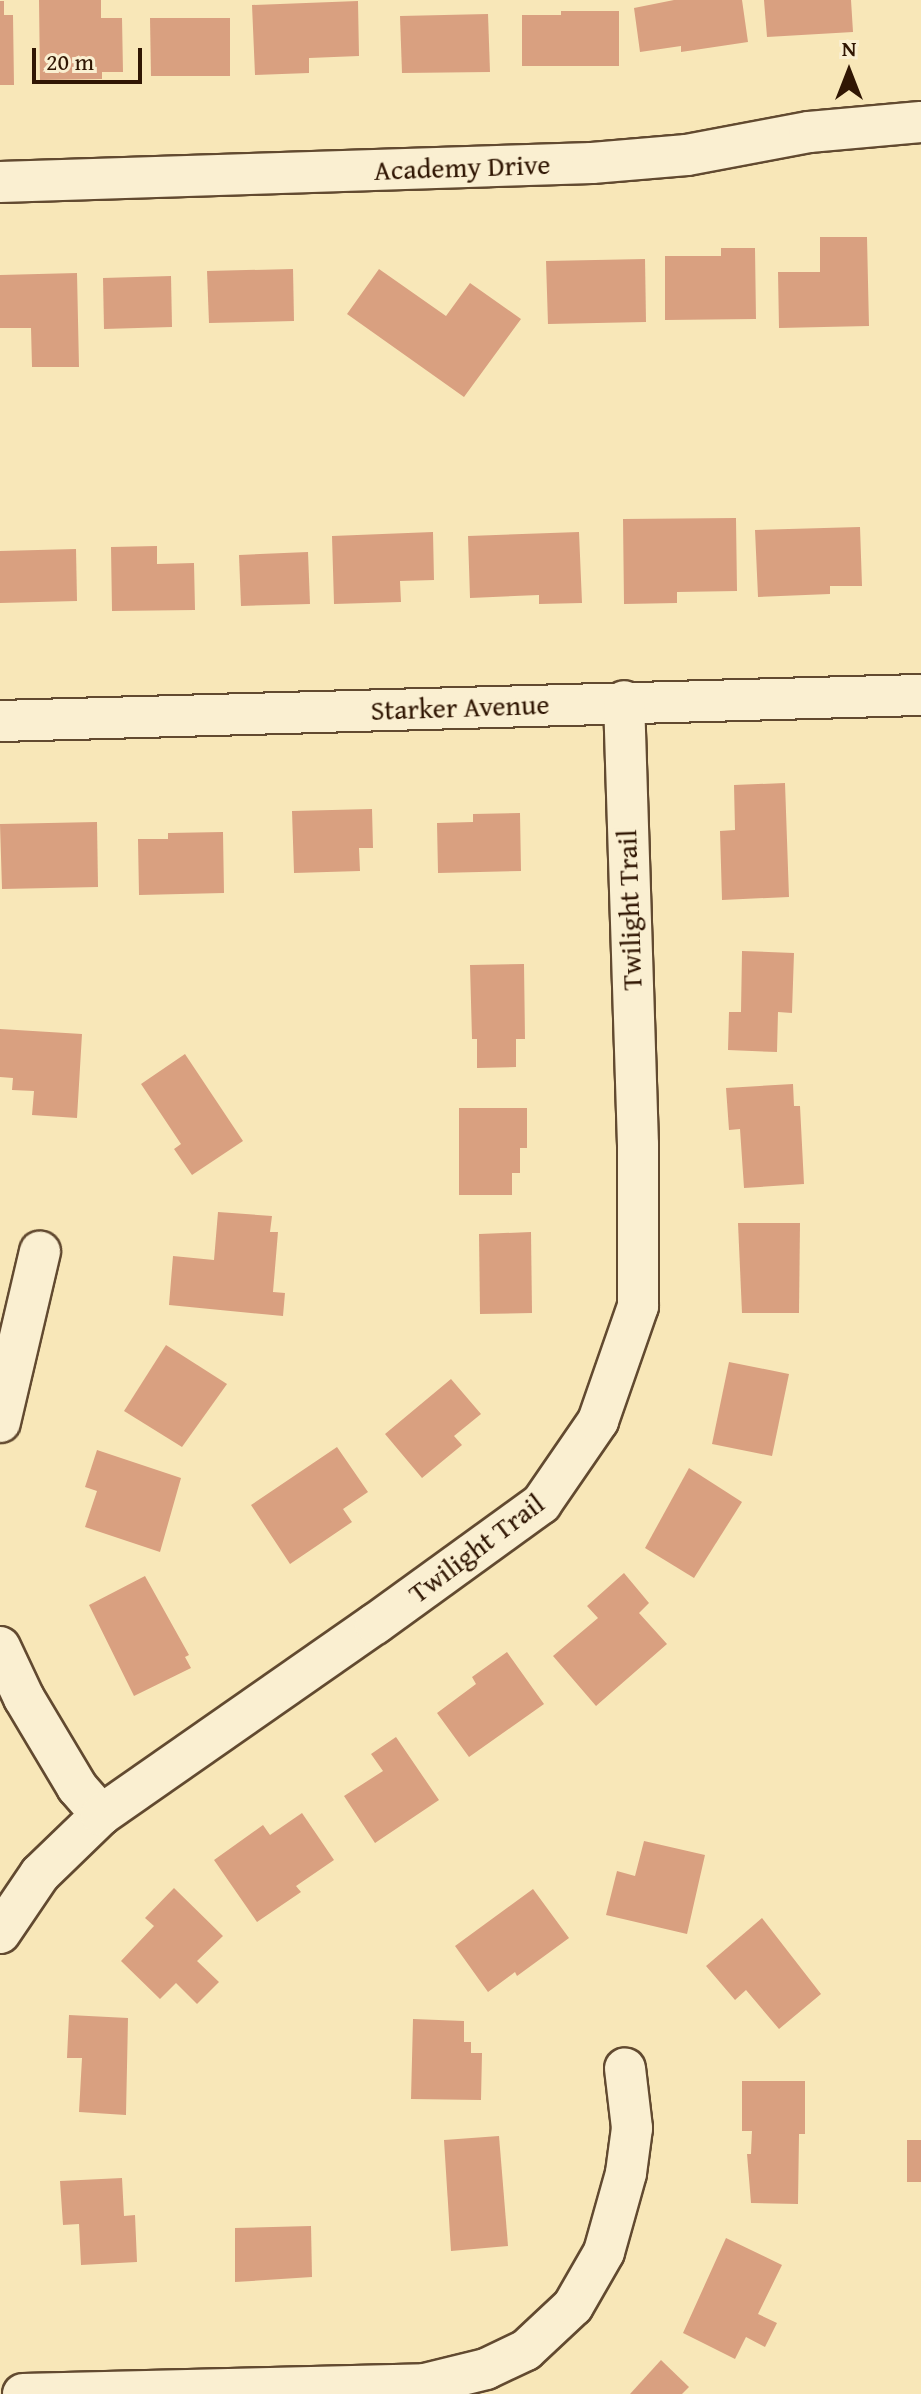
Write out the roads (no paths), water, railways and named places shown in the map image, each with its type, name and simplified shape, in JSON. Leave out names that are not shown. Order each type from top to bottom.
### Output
[{"type":"street","name":"Academy Drive","points":[[0,182],[592,163],[687,155],[809,132],[921,122]]},
{"type":"street","name":"Starker Avenue","points":[[0,721],[921,695]]},
{"type":"street","name":"Twilight Trail","points":[[0,1933],[40,1874],[101,1815],[541,1504],[598,1421],[638,1306],[638,1145],[624,701]]},
{"type":"street","points":[[0,1422],[40,1252]]},
{"type":"street","points":[[0,1647],[24,1698],[62,1762],[101,1815]]},
{"type":"street","points":[[23,2394],[425,2384],[486,2369],[526,2350],[573,2306],[604,2252],[626,2173],[632,2128],[625,2068]]}]
